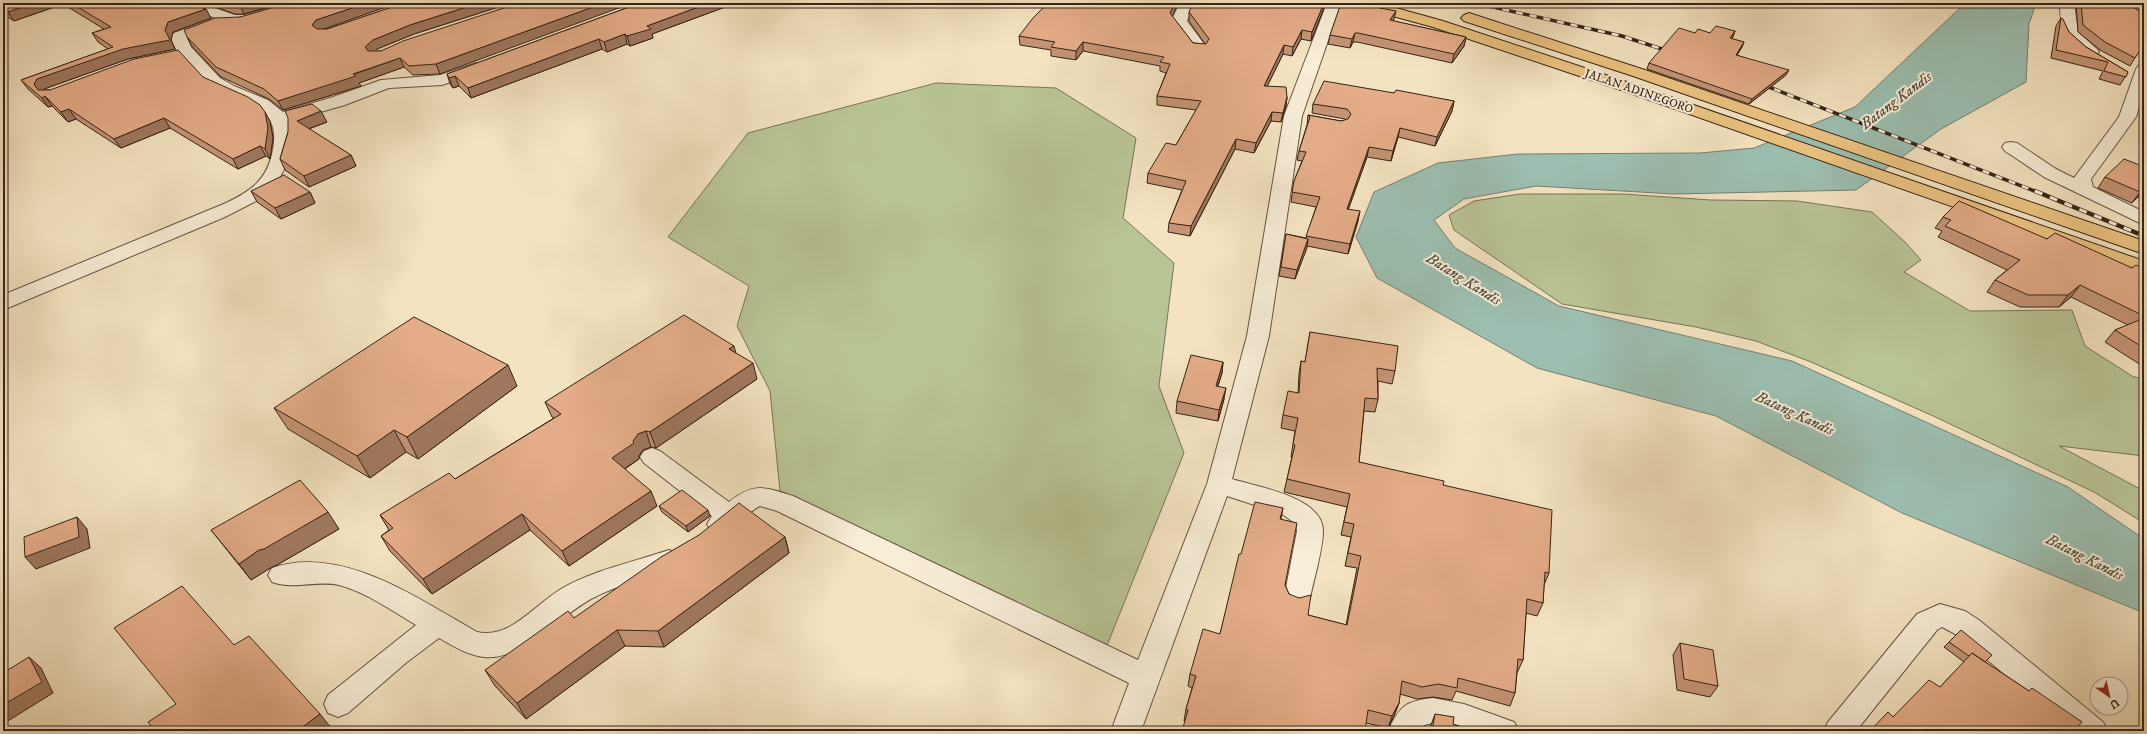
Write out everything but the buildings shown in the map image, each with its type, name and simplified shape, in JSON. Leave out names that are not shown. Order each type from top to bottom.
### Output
[{"type":"highway","name":"JALAN ADINEGORO","points":[[1361,3],[1400,12],[1484,38],[1627,87],[1913,189],[2144,268]]},
{"type":"highway","name":"JALAN ADINEGORO","points":[[1413,3],[1521,34],[2144,248]]},
{"type":"street","points":[[185,3],[233,19]]},
{"type":"street","points":[[3,303],[213,214],[252,196],[265,187],[277,166],[284,134],[279,119],[258,100],[218,84],[187,53],[179,41],[179,36],[222,20],[244,20],[304,3]]},
{"type":"street","points":[[1187,3],[1179,21],[1188,36],[1198,48]]},
{"type":"street","points":[[1126,731],[1144,677],[1219,484],[1258,336],[1301,117],[1334,3]]},
{"type":"street","points":[[2067,3],[2068,28],[2071,36],[2102,58]]},
{"type":"street","points":[[171,57],[187,53]]},
{"type":"street","points":[[279,119],[339,101],[379,86],[442,80],[493,61]]},
{"type":"street","points":[[2085,190],[2082,180],[2085,173],[2112,140],[2127,116],[2138,80]]},
{"type":"street","points":[[2011,147],[2050,173],[2144,219]]},
{"type":"street","points":[[652,457],[729,516]]},
{"type":"street","points":[[1219,484],[1291,507],[1308,519],[1310,531],[1297,598]]},
{"type":"street","points":[[281,576],[308,573],[341,574],[375,589],[437,624],[481,646],[496,645],[517,636],[536,624],[564,601],[597,584],[649,569],[692,545],[746,502],[758,496],[784,503],[1144,677]]},
{"type":"street","points":[[1838,731],[1927,622],[1940,615],[1955,619],[1969,628],[2093,731]]},
{"type":"street","points":[[338,704],[397,654],[437,624]]},
{"type":"street","points":[[1403,731],[1405,724],[1418,713],[1434,710],[1451,712],[1504,731]]},
{"type":"green space","points":[[936,83],[1056,88],[1136,138],[1123,218],[1174,263],[1159,386],[1184,453],[1102,658],[780,491],[770,391],[737,326],[749,286],[668,237],[748,133]]},
{"type":"green space","points":[[1520,194],[1623,194],[1711,200],[1797,201],[1872,212],[1905,242],[1921,260],[1904,272],[1970,311],[2072,310],[2085,346],[2132,376],[2144,380],[2144,456],[2059,446],[2144,491],[2144,523],[2094,492],[1931,415],[1811,362],[1756,341],[1696,327],[1562,304],[1454,230],[1449,215],[1474,201]]},
{"type":"water","name":"Batang Kandis","points":[[1961,3],[2036,3],[2029,24],[2026,82],[1941,129],[1856,190],[1674,194],[1536,186],[1464,199],[1434,220],[1455,248],[1559,306],[1792,361],[2068,487],[2144,539],[2144,613],[1902,513],[1716,416],[1537,368],[1377,278],[1356,237],[1374,192],[1438,163],[1518,154],[1700,153],[1754,148],[1855,107],[1961,7]]},
{"type":"railway","points":[[1475,3],[1622,36],[1671,52]]},
{"type":"railway","points":[[1761,84],[2037,192]]},
{"type":"railway","points":[[2035,191],[2144,236]]}]
